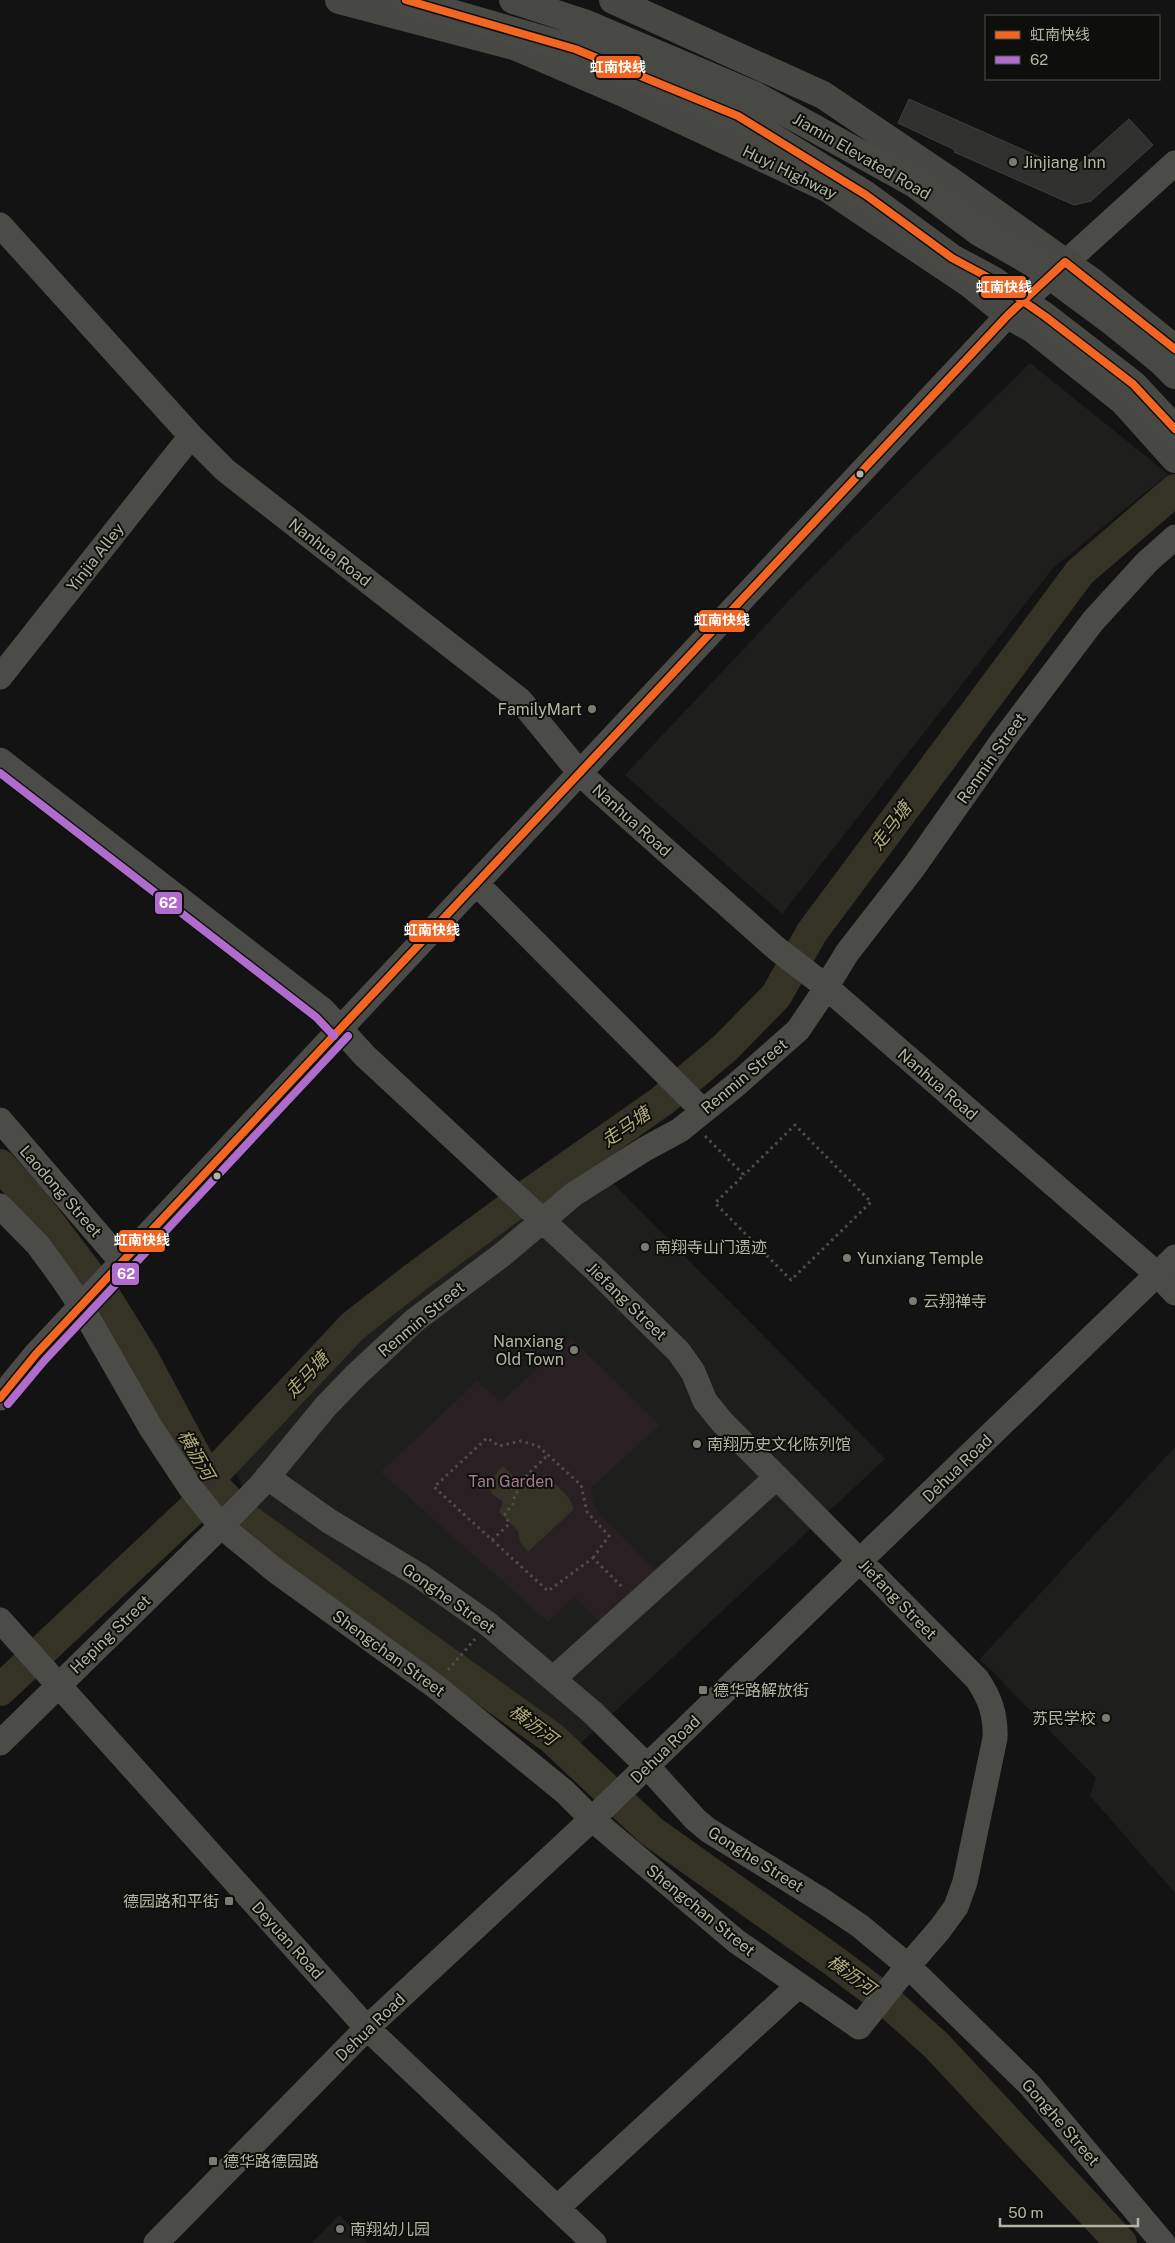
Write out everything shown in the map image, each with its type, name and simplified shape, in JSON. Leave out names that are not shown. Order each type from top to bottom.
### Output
[{"type":"highway","name":"Jiamin Elevated Road","points":[[406,0],[575,49],[738,116],[866,195],[952,258],[993,280],[1046,317],[1133,384],[1175,429]]},
{"type":"highway","name":"Jiamin Elevated Road","points":[[513,0],[584,23],[756,96],[915,184],[979,232],[1033,263],[1114,323],[1161,361],[1175,375]]},
{"type":"main road","name":"Huyi Highway","points":[[338,0],[514,46],[628,95],[827,188],[962,278],[1008,315],[1033,329],[1124,401],[1175,460]]},
{"type":"main road","points":[[613,0],[823,95],[946,178],[1065,262],[1175,349]]},
{"type":"street","points":[[0,1398],[36,1354],[1008,315],[1175,163]]},
{"type":"street","name":"Nanhua Road","points":[[0,225],[191,436],[243,485],[520,700],[580,772],[777,949],[818,981],[1157,1274],[1175,1293]]},
{"type":"street","name":"Yinjia Alley","points":[[0,677],[191,436]]},
{"type":"street","name":"Renmin Street","points":[[221,1516],[251,1496],[326,1406],[388,1344],[435,1304],[503,1254],[527,1207],[596,1179],[680,1130],[690,1103],[778,1049],[798,1030],[818,1002],[818,981],[858,937],[913,868],[1003,740],[1092,621],[1147,562],[1175,537]]},
{"type":"street","name":"Jiefang Street","points":[[0,760],[323,1010],[365,1056],[680,1352],[690,1367],[705,1401],[712,1410],[977,1679],[990,1702],[995,1725],[995,1738],[961,1894],[949,1918],[863,2021]]},
{"type":"street","points":[[477,884],[690,1103]]},
{"type":"street","name":"Laodong Street","points":[[0,1120],[122,1262]]},
{"type":"street","name":"Shengchan Street","points":[[0,1206],[38,1245],[81,1306],[151,1428],[190,1487],[276,1571],[435,1686],[565,1792],[592,1820],[736,1941],[798,1986],[863,2021]]},
{"type":"street","name":"Dehua Road","points":[[156,2243],[367,2028],[592,1820],[1175,1257]]},
{"type":"street","name":"Gonghe Street","points":[[267,1477],[352,1536],[445,1592],[488,1624],[553,1679],[574,1694],[708,1830],[860,1926],[902,1972],[1030,2085],[1163,2243]]},
{"type":"street","points":[[553,1679],[777,1477]]},
{"type":"street","name":"Heping Street","points":[[0,1743],[221,1516]]},
{"type":"street","name":"Deyuan Road","points":[[0,1620],[367,2028],[594,2243]]},
{"type":"street","points":[[557,2208],[798,1986]]},
{"type":"path","points":[[690,1103],[744,1175]]},
{"type":"path","points":[[795,1125],[871,1202],[790,1280],[715,1203],[744,1175],[795,1125]]},
{"type":"path","points":[[487,1438],[499,1446],[521,1441],[538,1446],[581,1485],[587,1512],[609,1536],[593,1558],[548,1591],[492,1540],[434,1487],[487,1438]]},
{"type":"path","points":[[492,1540],[509,1524],[505,1514],[513,1504],[515,1494],[524,1485],[527,1475],[548,1455]]},
{"type":"path","points":[[593,1558],[637,1603]]},
{"type":"path","points":[[435,1686],[470,1645]]},
{"type":"shaded area","points":[[1030,363],[1168,474],[1053,568],[782,914],[625,775],[800,589]]},
{"type":"shaded area","points":[[592,1162],[885,1459],[579,1745],[252,1508],[234,1469],[273,1392],[491,1231]]},
{"type":"shaded area","name":"苏民学校","points":[[1175,1447],[1175,1893],[1090,1796],[1096,1778],[980,1659]]},
{"type":"shaded area","points":[[503,1466],[515,1478],[534,1483],[546,1474],[569,1498],[574,1509],[528,1552],[520,1542],[518,1531],[499,1512],[503,1502],[492,1494],[489,1481]]},
{"type":"shaded area","name":"南翔幼儿园","points":[[339,2215],[368,2243],[312,2243]]},
{"type":"green space","name":"Tan Garden","points":[[571,1338],[659,1425],[591,1488],[596,1510],[657,1572],[601,1623],[574,1596],[548,1622],[381,1472],[477,1381],[501,1402]]},
{"type":"building","name":"Jinjiang Inn","points":[[909,99],[1071,171],[1129,119],[1153,145],[1091,201],[1074,205],[954,152],[955,150],[898,123]]},
{"type":"waterway","name":"走马塘","points":[[0,1690],[193,1509],[208,1480],[353,1326],[508,1209],[662,1101],[725,1048],[776,996],[812,932],[1080,572],[1175,490]]},
{"type":"waterway","name":"横沥河","points":[[0,1165],[34,1203],[104,1295],[143,1358],[208,1480],[246,1519],[552,1738],[651,1831],[887,2001],[936,2045],[1121,2243]]},
{"type":"transit line","name":"虹南快线","points":[[406,0],[575,49],[738,116],[866,195],[952,258],[993,280],[1046,317],[1133,384],[1175,429]]},
{"type":"transit line","name":"虹南快线","points":[[0,1398],[36,1354],[1008,315],[1065,262],[1175,349]]},
{"type":"transit line","name":"62","points":[[0,773],[316,1017],[334,1036]]},
{"type":"transit line","name":"62","points":[[8,1404],[44,1361],[348,1036]]},
{"type":"place","name":"Jinjiang Inn","points":[[1013,162]]},
{"type":"place","name":"FamilyMart","points":[[592,709]]},
{"type":"place","name":"南翔寺山门遗迹","points":[[645,1247]]},
{"type":"place","name":"Yunxiang Temple","points":[[847,1258]]},
{"type":"place","name":"云翔禅寺","points":[[913,1301]]},
{"type":"place","name":"Nanxiang Old Town","points":[[574,1350]]},
{"type":"place","name":"南翔历史文化陈列馆","points":[[697,1444]]},
{"type":"place","name":"德华路解放街","points":[[703,1690]]},
{"type":"place","name":"苏民学校","points":[[1106,1718]]},
{"type":"place","name":"德园路和平街","points":[[229,1901]]},
{"type":"place","name":"德华路德园路","points":[[213,2161]]},
{"type":"place","name":"南翔幼儿园","points":[[340,2229]]}]
